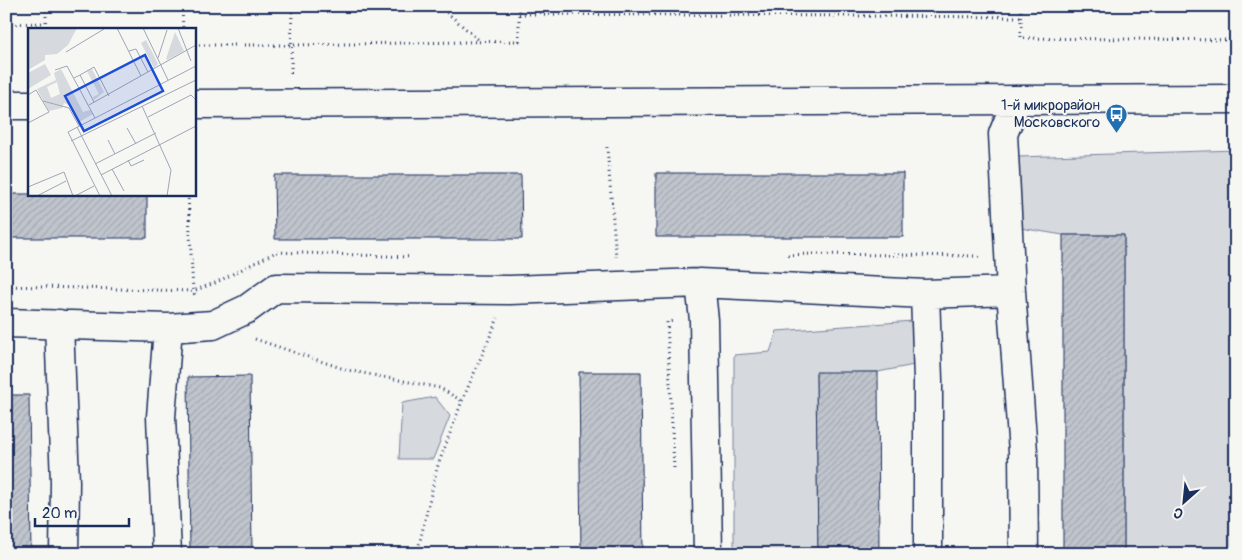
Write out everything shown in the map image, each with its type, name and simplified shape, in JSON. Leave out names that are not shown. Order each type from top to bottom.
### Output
[{"type":"street","points":[[195,104],[1236,99]]},
{"type":"street","points":[[1017,100],[1003,134],[1011,291],[1023,452],[1024,554]]},
{"type":"street","points":[[6,106],[28,105]]},
{"type":"street","points":[[6,324],[168,328],[213,325],[247,309],[276,288],[510,290],[700,283],[925,294],[1011,291]]},
{"type":"street","points":[[700,283],[704,320],[708,554]]},
{"type":"street","points":[[925,294],[928,419],[928,554]]},
{"type":"street","points":[[59,324],[65,482],[64,554]]},
{"type":"street","points":[[167,554],[161,417],[168,328]]},
{"type":"path","points":[[46,6],[46,28]]},
{"type":"path","points":[[182,6],[183,28]]},
{"type":"path","points":[[290,104],[292,6]]},
{"type":"path","points":[[439,6],[480,41]]},
{"type":"path","points":[[195,45],[519,41],[519,6]]},
{"type":"path","points":[[1021,6],[1020,38],[1236,40]]},
{"type":"path","points":[[519,14],[1022,17]]},
{"type":"path","points":[[6,24],[46,23]]},
{"type":"path","points":[[607,148],[616,260]]},
{"type":"path","points":[[188,195],[193,291],[213,325],[347,370],[440,388],[462,401]]},
{"type":"path","points":[[417,554],[437,468],[462,401],[510,290]]},
{"type":"shaded area","points":[[1236,150],[1236,554],[1124,554],[1124,235],[1063,235],[1020,228],[1018,157]]},
{"type":"shaded area","points":[[913,321],[914,365],[878,372],[816,373],[818,554],[734,554],[734,355],[770,352],[777,331]]},
{"type":"shaded area","points":[[435,397],[450,416],[433,459],[399,459],[402,403]]},
{"type":"building","points":[[656,173],[903,173],[903,237],[656,237]]},
{"type":"building","points":[[274,175],[521,175],[522,239],[275,239]]},
{"type":"building","points":[[6,194],[147,195],[147,238],[6,238]]},
{"type":"building","points":[[1063,235],[1124,235],[1124,554],[1063,554]]},
{"type":"building","points":[[579,372],[641,372],[643,554],[581,554]]},
{"type":"building","points":[[816,372],[878,372],[879,554],[818,554]]},
{"type":"building","points":[[250,376],[252,554],[190,554],[188,377]]},
{"type":"building","points":[[6,395],[29,395],[31,554],[6,554]]},
{"type":"place","name":"1-й микрорайон Московского","points":[[1116,133]]}]
